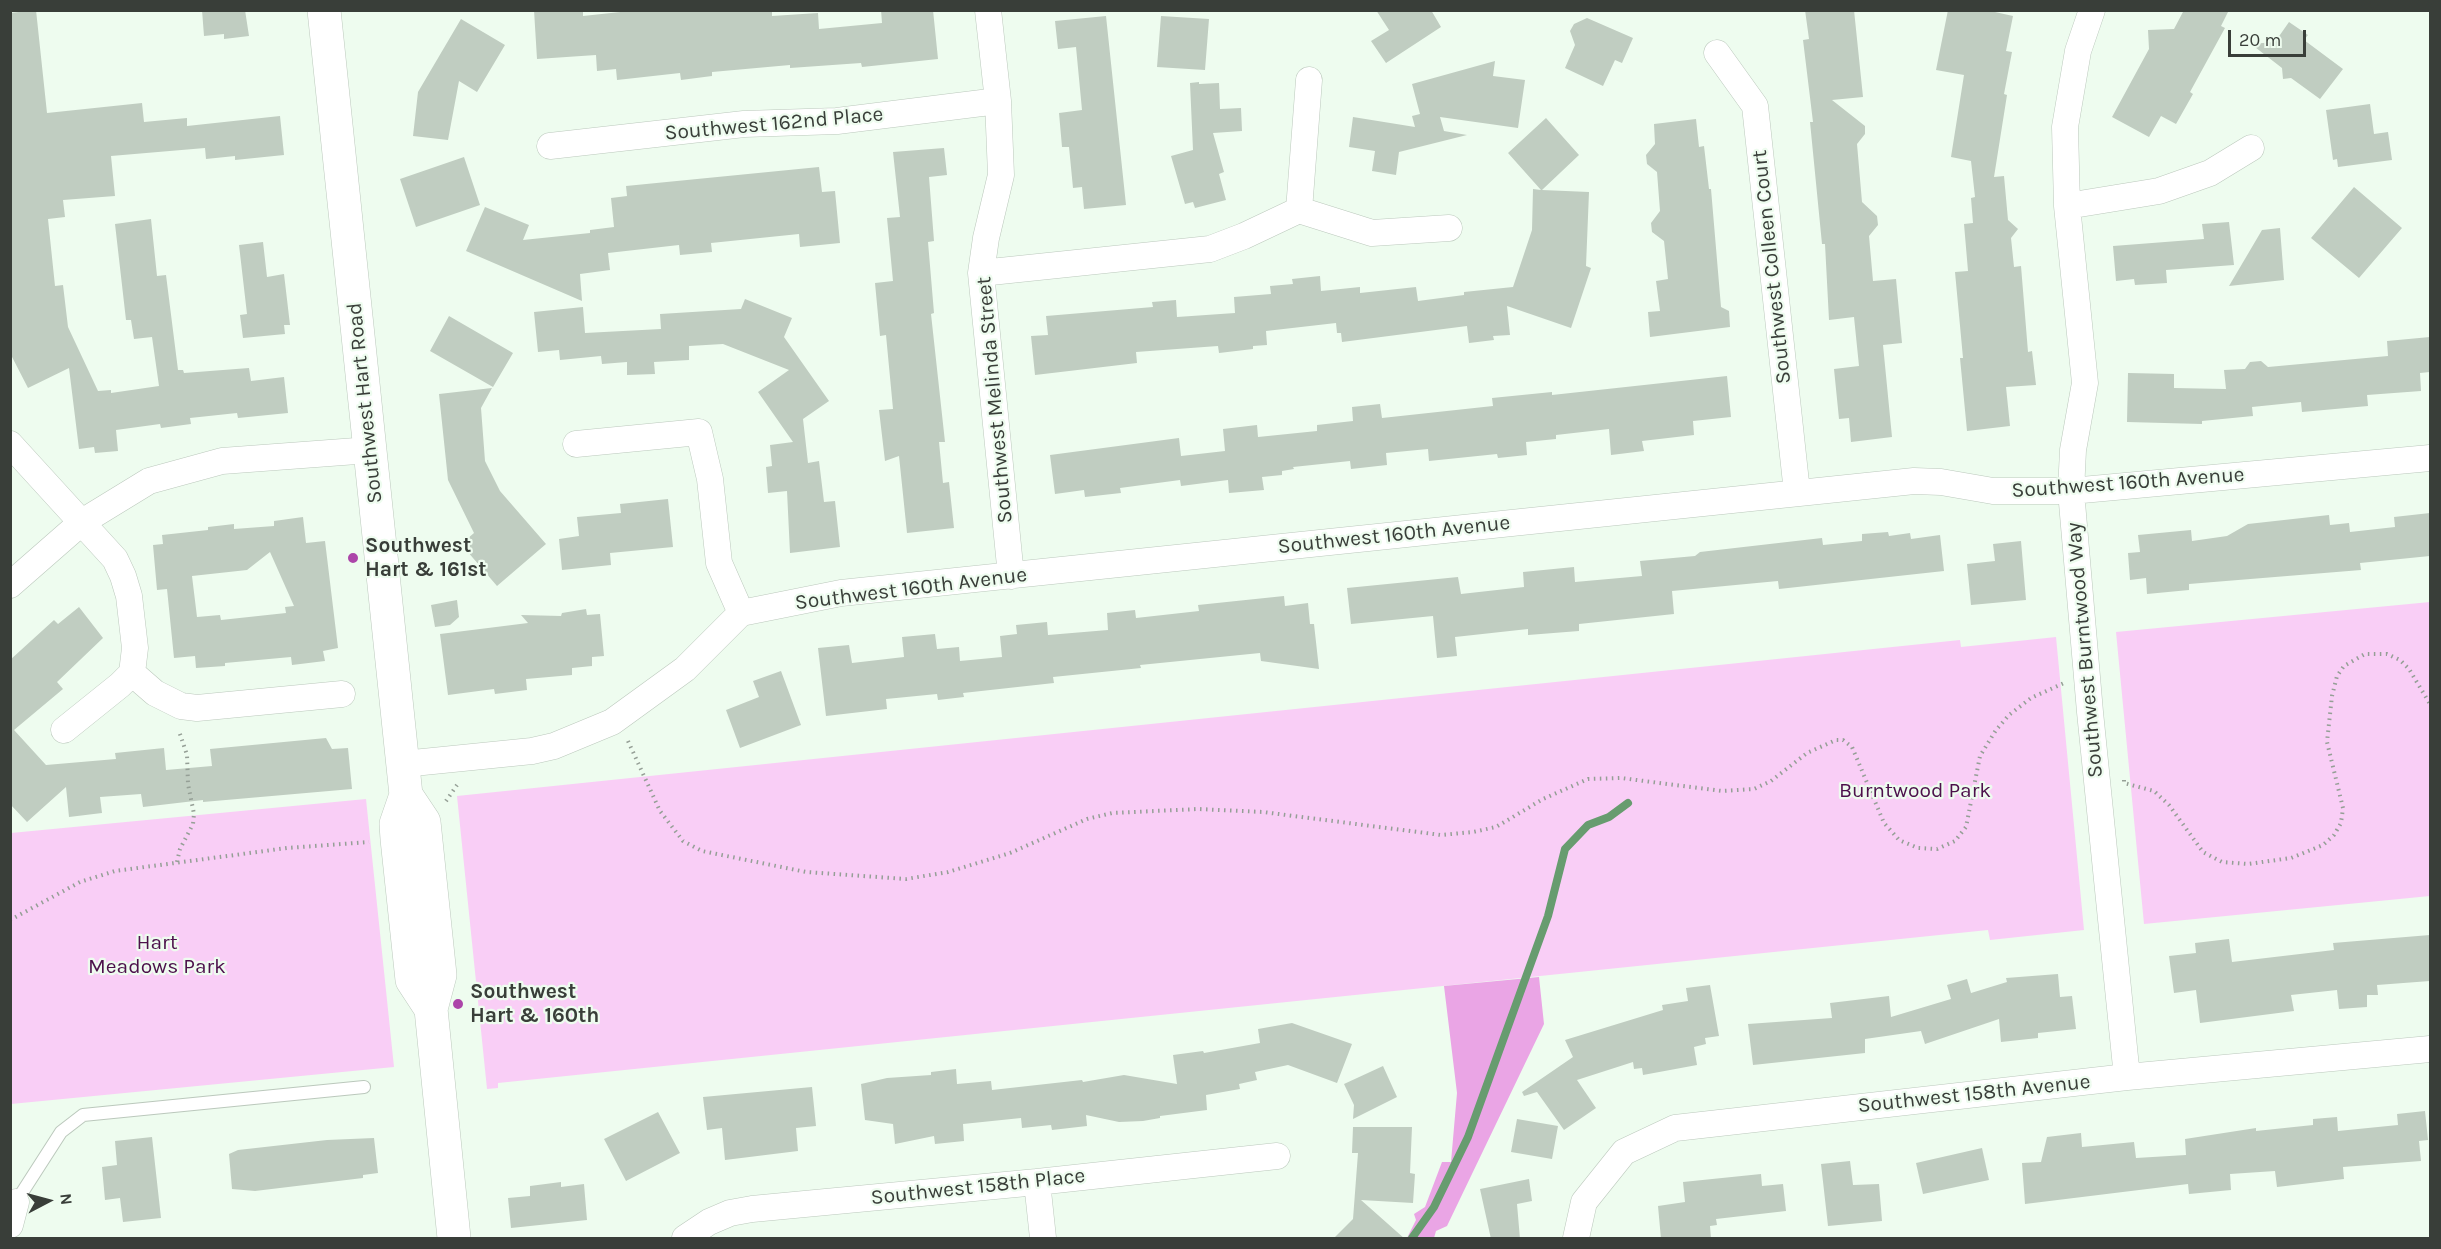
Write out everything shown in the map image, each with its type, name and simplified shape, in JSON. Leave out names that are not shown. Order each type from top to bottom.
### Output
[{"type":"main road","name":"Southwest Hart Road","points":[[324,10],[406,795],[396,824],[412,980],[430,1009],[454,1239]]},
{"type":"street","name":"Southwest Melinda Street","points":[[988,10],[998,100],[1000,175],[981,273],[1011,576]]},
{"type":"street","name":"Southwest Burntwood Way","points":[[2092,10],[2078,51],[2065,128],[2067,206],[2085,383],[2073,450],[2071,491],[2090,712],[2127,1077]]},
{"type":"street","name":"Southwest Colleen Court","points":[[1717,53],[1755,106],[1797,492]]},
{"type":"street","points":[[1299,210],[1309,80]]},
{"type":"street","name":"Southwest 162nd Place","points":[[550,146],[744,124],[837,121],[998,100]]},
{"type":"street","points":[[2067,206],[2159,191],[2210,173],[2251,148]]},
{"type":"street","points":[[981,273],[1210,249],[1299,210],[1372,233],[1449,228]]},
{"type":"street","points":[[403,764],[532,751],[554,746],[612,722],[685,669],[741,613],[719,563],[711,479],[699,432],[576,444]]},
{"type":"street","points":[[10,444],[115,559],[129,596],[135,648],[132,673],[64,730]]},
{"type":"street","points":[[10,585],[82,522],[149,481],[222,461],[370,450]]},
{"type":"street","name":"Southwest 160th Avenue","points":[[741,613],[841,593],[1914,481],[1941,482],[1994,491],[2071,491],[2430,458]]},
{"type":"street","points":[[132,673],[155,693],[181,706],[209,707],[342,694]]},
{"type":"street","name":"Southwest 158th Avenue","points":[[1576,1239],[1584,1202],[1624,1152],[1675,1128],[2127,1077],[2430,1049]]},
{"type":"street","name":"Southwest 158th Place","points":[[685,1239],[709,1222],[730,1213],[752,1209],[1277,1156]]},
{"type":"street","points":[[1037,1182],[1043,1239]]},
{"type":"lane","points":[[13,1213],[61,1132],[83,1115],[364,1087]]},
{"type":"path","points":[[2123,772],[2124,783],[2154,791],[2169,805],[2203,852],[2223,862],[2248,864],[2291,858],[2323,845],[2334,835],[2341,823],[2343,808],[2327,742],[2332,696],[2337,676],[2344,666],[2365,654],[2387,654],[2400,660],[2409,669],[2430,704]]},
{"type":"path","points":[[612,722],[626,738],[660,811],[684,841],[702,851],[806,872],[906,879],[948,872],[1010,853],[1087,819],[1112,813],[1198,809],[1242,811],[1441,835],[1473,832],[1496,827],[1543,799],[1588,778],[1621,778],[1722,791],[1754,789],[1772,781],[1807,753],[1836,740],[1843,740],[1852,747],[1884,823],[1899,840],[1918,848],[1937,849],[1955,841],[1966,827],[1980,756],[1996,730],[2009,715],[2031,698],[2066,682],[2069,715],[2090,712]]},
{"type":"path","points":[[177,862],[180,849],[194,824],[188,784],[187,755],[179,733],[181,706]]},
{"type":"path","points":[[10,920],[80,882],[115,872],[287,848],[379,841]]},
{"type":"green space","points":[[2430,602],[2430,896],[2144,924],[2116,632]]},
{"type":"green space","name":"Burntwood Park","points":[[2056,637],[2084,930],[1990,940],[1988,930],[498,1083],[498,1088],[487,1089],[457,796],[1960,640],[1961,647]]},
{"type":"green space","name":"Hart Meadows Park","points":[[366,799],[394,1067],[11,1104],[11,833]]},
{"type":"shaded area","points":[[1539,977],[1544,1024],[1447,1226],[1436,1231],[1434,1238],[1407,1238],[1416,1220],[1414,1214],[1425,1207],[1442,1162],[1451,1162],[1457,1093],[1444,986]]},
{"type":"building","points":[[36,10],[47,113],[142,103],[144,122],[187,118],[187,126],[280,116],[284,155],[235,160],[235,156],[206,159],[205,148],[111,156],[115,196],[63,200],[65,217],[48,219],[55,286],[63,285],[68,327],[98,391],[111,390],[111,393],[159,386],[152,337],[134,339],[131,320],[126,320],[115,224],[151,219],[157,276],[166,275],[178,370],[183,370],[184,373],[249,368],[251,381],[284,377],[288,413],[238,418],[237,413],[190,418],[191,424],[161,428],[160,424],[116,430],[118,451],[95,453],[94,447],[79,449],[69,368],[28,388],[10,353],[10,13]]},
{"type":"building","points":[[202,10],[245,10],[249,36],[224,39],[224,34],[204,36]]},
{"type":"building","points":[[534,10],[583,10],[583,16],[639,10],[772,10],[772,16],[818,13],[819,29],[882,23],[881,10],[933,10],[938,59],[862,67],[861,63],[790,68],[790,65],[712,72],[712,76],[681,80],[680,73],[617,80],[616,69],[597,71],[596,55],[537,59]]},
{"type":"building","points":[[1376,10],[1431,10],[1441,27],[1386,63],[1371,41],[1389,30]]},
{"type":"building","points":[[1805,10],[1854,10],[1863,97],[1832,100],[1865,126],[1865,134],[1857,144],[1862,202],[1877,216],[1878,225],[1869,236],[1873,281],[1896,279],[1902,343],[1883,345],[1892,437],[1851,442],[1849,418],[1839,419],[1834,369],[1859,366],[1854,317],[1829,320],[1825,244],[1822,244],[1810,122],[1813,122],[1803,40],[1809,39]]},
{"type":"building","points":[[1948,10],[1986,10],[2013,16],[2006,51],[2012,52],[2004,94],[2007,95],[1994,177],[2004,176],[2008,220],[2018,229],[2011,238],[2014,267],[2021,266],[2028,352],[2032,351],[2036,385],[2006,387],[2010,426],[1967,431],[1955,272],[1968,271],[1964,224],[1973,223],[1971,198],[1975,197],[1971,161],[1951,157],[1964,75],[1936,70]]},
{"type":"building","points":[[2184,10],[2229,10],[2221,26],[2225,28],[2190,92],[2193,94],[2176,124],[2161,116],[2149,137],[2112,117],[2149,49],[2148,30],[2174,29]]},
{"type":"building","points":[[1106,16],[1126,205],[1084,209],[1082,187],[1073,188],[1069,147],[1062,147],[1059,113],[1082,110],[1076,47],[1058,49],[1055,21]]},
{"type":"building","points":[[1161,16],[1209,19],[1205,70],[1157,67]]},
{"type":"building","points":[[1587,18],[1633,38],[1622,63],[1615,60],[1603,86],[1565,68],[1575,45],[1570,31],[1574,24]]},
{"type":"building","points":[[461,19],[505,45],[477,92],[459,81],[448,140],[413,136],[418,92]]},
{"type":"building","points":[[2289,22],[2308,35],[2304,40],[2343,69],[2320,99],[2291,78],[2283,79],[2282,68],[2251,44],[2275,42]]},
{"type":"building","points":[[1495,61],[1493,76],[1525,80],[1518,128],[1440,117],[1444,131],[1467,135],[1399,152],[1396,175],[1372,171],[1375,151],[1349,147],[1353,117],[1415,127],[1412,116],[1420,114],[1412,84]]},
{"type":"building","points":[[1199,82],[1199,84],[1219,83],[1220,109],[1241,108],[1242,131],[1213,133],[1224,172],[1219,174],[1226,200],[1195,208],[1193,202],[1185,204],[1171,156],[1193,150],[1190,83]]},
{"type":"building","points":[[2370,104],[2374,134],[2388,132],[2392,160],[2338,167],[2337,159],[2333,160],[2326,110]]},
{"type":"building","points":[[1546,118],[1579,155],[1542,190],[1589,192],[1586,266],[1591,268],[1571,328],[1507,306],[1510,335],[1493,336],[1494,340],[1469,343],[1467,326],[1342,342],[1341,333],[1337,333],[1336,323],[1266,331],[1267,345],[1253,346],[1253,349],[1219,353],[1218,346],[1136,352],[1137,363],[1035,375],[1031,336],[1048,335],[1046,316],[1153,307],[1152,302],[1176,300],[1177,317],[1235,313],[1234,297],[1271,294],[1270,286],[1293,284],[1292,279],[1320,276],[1321,291],[1360,287],[1360,293],[1416,287],[1418,301],[1464,295],[1464,292],[1513,287],[1532,230],[1533,189],[1541,190],[1508,153]]},
{"type":"building","points":[[1696,119],[1699,147],[1704,146],[1709,189],[1711,189],[1721,307],[1729,311],[1730,327],[1650,337],[1648,312],[1660,311],[1656,281],[1668,279],[1664,241],[1652,232],[1651,223],[1660,211],[1657,172],[1647,164],[1646,155],[1655,144],[1654,124]]},
{"type":"building","points":[[944,148],[947,175],[929,177],[934,241],[928,242],[934,313],[931,314],[945,442],[939,442],[943,483],[949,482],[954,528],[907,533],[899,456],[885,461],[879,410],[893,409],[886,335],[880,336],[875,283],[893,281],[887,218],[900,217],[893,152]]},
{"type":"building","points":[[464,157],[480,205],[416,227],[400,179]]},
{"type":"building","points":[[819,167],[822,192],[835,191],[840,243],[800,247],[799,234],[711,243],[712,252],[680,255],[679,245],[608,253],[610,270],[580,274],[582,301],[466,251],[485,207],[529,225],[523,240],[590,233],[590,230],[614,227],[611,198],[627,196],[626,186]]},
{"type":"building","points":[[2354,187],[2402,228],[2359,278],[2311,238]]},
{"type":"building","points":[[2229,222],[2234,265],[2166,270],[2167,283],[2135,285],[2134,279],[2116,281],[2113,246],[2204,239],[2202,224]]},
{"type":"building","points":[[2280,228],[2284,280],[2229,286],[2262,230]]},
{"type":"building","points":[[263,242],[267,277],[284,274],[290,325],[284,325],[285,334],[243,338],[240,315],[247,314],[239,245]]},
{"type":"building","points":[[745,299],[792,318],[784,337],[829,401],[803,419],[808,463],[819,461],[824,502],[835,501],[840,547],[790,553],[787,491],[768,493],[766,467],[772,466],[770,445],[793,442],[758,392],[789,370],[723,344],[689,346],[689,360],[654,362],[655,374],[627,375],[627,362],[602,364],[601,356],[560,360],[559,350],[538,352],[534,312],[583,307],[585,333],[661,329],[660,314],[741,309]]},
{"type":"building","points":[[449,316],[513,353],[493,387],[430,351]]},
{"type":"building","points":[[2430,337],[2430,372],[2420,373],[2421,391],[2367,395],[2368,406],[2302,412],[2301,402],[2252,407],[2253,416],[2202,421],[2202,424],[2127,422],[2128,373],[2174,374],[2174,388],[2226,389],[2224,370],[2245,369],[2250,362],[2261,361],[2268,367],[2388,356],[2387,341]]},
{"type":"building","points":[[1727,376],[1731,417],[1693,421],[1694,435],[1642,441],[1644,451],[1611,455],[1609,429],[1556,435],[1556,439],[1526,442],[1527,455],[1498,458],[1497,454],[1429,461],[1428,449],[1386,453],[1387,465],[1351,469],[1350,461],[1293,467],[1294,469],[1282,471],[1282,475],[1262,477],[1264,490],[1229,493],[1228,480],[1181,486],[1180,480],[1120,488],[1121,493],[1085,497],[1084,490],[1055,494],[1050,455],[1179,438],[1181,456],[1225,451],[1223,429],[1257,425],[1258,437],[1317,431],[1317,425],[1353,421],[1352,407],[1380,404],[1382,418],[1493,406],[1492,398],[1552,392],[1552,395]]},
{"type":"building","points":[[492,388],[481,408],[485,461],[500,491],[546,544],[497,586],[461,544],[474,533],[448,480],[439,394]]},
{"type":"building","points":[[668,499],[673,547],[610,553],[611,565],[562,570],[559,539],[579,536],[577,517],[621,513],[620,504]]},
{"type":"building","points":[[2430,513],[2430,556],[2360,563],[2361,570],[2189,584],[2189,590],[2147,594],[2146,578],[2130,580],[2128,553],[2140,552],[2138,535],[2191,530],[2192,541],[2227,536],[2248,524],[2329,515],[2330,525],[2349,523],[2350,532],[2395,527],[2394,517]]},
{"type":"building","points":[[303,517],[306,543],[325,541],[338,648],[323,651],[325,661],[292,665],[291,657],[196,668],[195,656],[174,658],[167,589],[157,590],[153,545],[163,544],[162,535],[208,530],[208,527],[234,524],[234,529],[274,526],[274,521]],"holes":[[[270,552],[294,606],[285,607],[286,613],[221,620],[220,615],[197,617],[192,576],[247,570]]]},
{"type":"building","points":[[1888,532],[1889,536],[1910,533],[1911,539],[1940,535],[1944,571],[1779,589],[1778,581],[1672,591],[1674,614],[1579,624],[1579,631],[1528,635],[1528,629],[1455,637],[1457,656],[1437,658],[1433,616],[1351,624],[1347,588],[1458,577],[1461,594],[1524,587],[1523,572],[1574,567],[1575,582],[1642,576],[1640,561],[1695,556],[1700,552],[1822,538],[1823,545],[1862,541],[1862,534]]},
{"type":"building","points":[[2021,541],[2026,600],[1971,605],[1967,564],[1995,561],[1993,544]]},
{"type":"building","points":[[1284,596],[1285,606],[1308,603],[1310,624],[1314,624],[1319,669],[1261,661],[1260,653],[1140,665],[1141,668],[1053,677],[1054,683],[963,693],[964,697],[938,700],[937,694],[886,699],[887,709],[826,716],[818,648],[849,645],[852,663],[904,657],[902,637],[935,634],[937,649],[959,647],[960,661],[1002,657],[1000,636],[1017,634],[1016,625],[1047,622],[1048,635],[1108,630],[1107,613],[1135,610],[1136,618],[1199,611],[1198,605]]},
{"type":"building","points":[[457,600],[459,617],[450,625],[435,627],[431,605]]},
{"type":"building","points":[[79,607],[103,638],[57,682],[63,689],[14,730],[46,765],[116,759],[115,753],[164,748],[166,770],[212,766],[210,749],[326,738],[332,749],[348,748],[352,789],[203,802],[203,800],[143,807],[141,794],[100,797],[102,813],[69,817],[66,787],[27,822],[10,804],[10,660],[54,620],[58,624]]},
{"type":"building","points":[[586,609],[587,615],[600,614],[604,656],[592,657],[592,666],[572,668],[572,675],[526,679],[527,690],[495,694],[494,689],[448,695],[440,634],[528,623],[521,615],[561,616],[562,613]]},
{"type":"building","points":[[781,671],[801,725],[740,748],[726,710],[759,697],[753,681]]},
{"type":"building","points":[[2430,935],[2430,981],[2377,985],[2378,995],[2367,995],[2367,1007],[2339,1009],[2337,990],[2291,995],[2294,1011],[2200,1023],[2196,990],[2174,993],[2169,956],[2196,953],[2195,943],[2229,939],[2232,962],[2334,950],[2333,943]]},
{"type":"building","points":[[2058,974],[2060,997],[2072,996],[2076,1029],[2038,1033],[2038,1038],[2001,1042],[1999,1019],[1925,1044],[1921,1031],[1865,1039],[1865,1053],[1753,1065],[1748,1024],[1832,1018],[1830,1003],[1889,996],[1891,1017],[1951,999],[1947,985],[1967,979],[1971,993],[2007,982],[2006,978]]},
{"type":"building","points":[[1710,985],[1719,1036],[1705,1038],[1706,1044],[1694,1047],[1697,1065],[1643,1075],[1642,1068],[1634,1069],[1633,1062],[1577,1080],[1596,1108],[1564,1130],[1537,1092],[1524,1096],[1522,1092],[1573,1057],[1565,1040],[1663,1010],[1662,1005],[1688,1001],[1686,988]]},
{"type":"building","points":[[1292,1023],[1352,1044],[1337,1083],[1288,1065],[1255,1072],[1257,1080],[1239,1084],[1240,1089],[1206,1095],[1207,1110],[1160,1116],[1160,1118],[1143,1121],[1119,1122],[1086,1115],[1087,1126],[1052,1130],[1051,1125],[1022,1128],[1021,1118],[963,1124],[964,1141],[935,1144],[934,1136],[895,1144],[893,1124],[865,1120],[861,1084],[887,1078],[931,1075],[931,1072],[956,1069],[957,1084],[991,1081],[992,1090],[1082,1080],[1083,1082],[1124,1075],[1177,1084],[1173,1055],[1203,1051],[1204,1053],[1260,1043],[1258,1029]]},
{"type":"building","points":[[1383,1066],[1397,1097],[1353,1119],[1354,1105],[1344,1084]]},
{"type":"building","points":[[812,1087],[816,1126],[796,1128],[798,1151],[725,1160],[722,1128],[707,1130],[703,1097]]},
{"type":"building","points":[[2425,1111],[2428,1140],[2419,1141],[2421,1161],[2343,1167],[2344,1179],[2277,1187],[2275,1171],[2230,1174],[2231,1190],[2189,1194],[2188,1184],[2025,1204],[2022,1163],[2041,1162],[2047,1137],[2081,1133],[2082,1147],[2134,1142],[2136,1158],[2186,1155],[2185,1139],[2256,1128],[2256,1131],[2313,1125],[2313,1119],[2337,1117],[2338,1131],[2398,1125],[2397,1114]]},
{"type":"building","points":[[658,1112],[680,1153],[626,1181],[604,1139]]},
{"type":"building","points":[[1517,1119],[1558,1126],[1552,1159],[1511,1152]]},
{"type":"building","points":[[1353,1127],[1412,1127],[1410,1173],[1415,1174],[1413,1203],[1361,1200],[1405,1239],[1333,1239],[1353,1219],[1358,1153],[1352,1153]]},
{"type":"building","points":[[152,1137],[161,1218],[123,1222],[120,1198],[105,1200],[102,1167],[117,1165],[115,1141]]},
{"type":"building","points":[[374,1138],[378,1173],[363,1175],[363,1178],[255,1191],[232,1189],[229,1154],[238,1150],[327,1140]]},
{"type":"building","points":[[1982,1148],[1989,1180],[1923,1194],[1916,1163]]},
{"type":"building","points":[[1850,1161],[1853,1185],[1879,1184],[1882,1221],[1828,1226],[1821,1164]]},
{"type":"building","points":[[1761,1174],[1762,1186],[1783,1184],[1786,1211],[1716,1219],[1717,1225],[1710,1226],[1711,1239],[1661,1239],[1658,1206],[1685,1202],[1683,1182]]},
{"type":"building","points":[[1529,1179],[1532,1201],[1517,1204],[1520,1239],[1491,1239],[1480,1189]]},
{"type":"building","points":[[561,1182],[561,1187],[584,1184],[587,1220],[511,1228],[508,1198],[530,1196],[530,1186]]},
{"type":"waterway","points":[[1412,1238],[1434,1207],[1468,1137],[1548,916],[1565,849],[1588,825],[1609,817],[1628,803]]},
{"type":"place","name":"Southwest Hart & 161st","points":[[353,558]]},
{"type":"place","name":"Southwest Hart & 160th","points":[[458,1004]]}]
